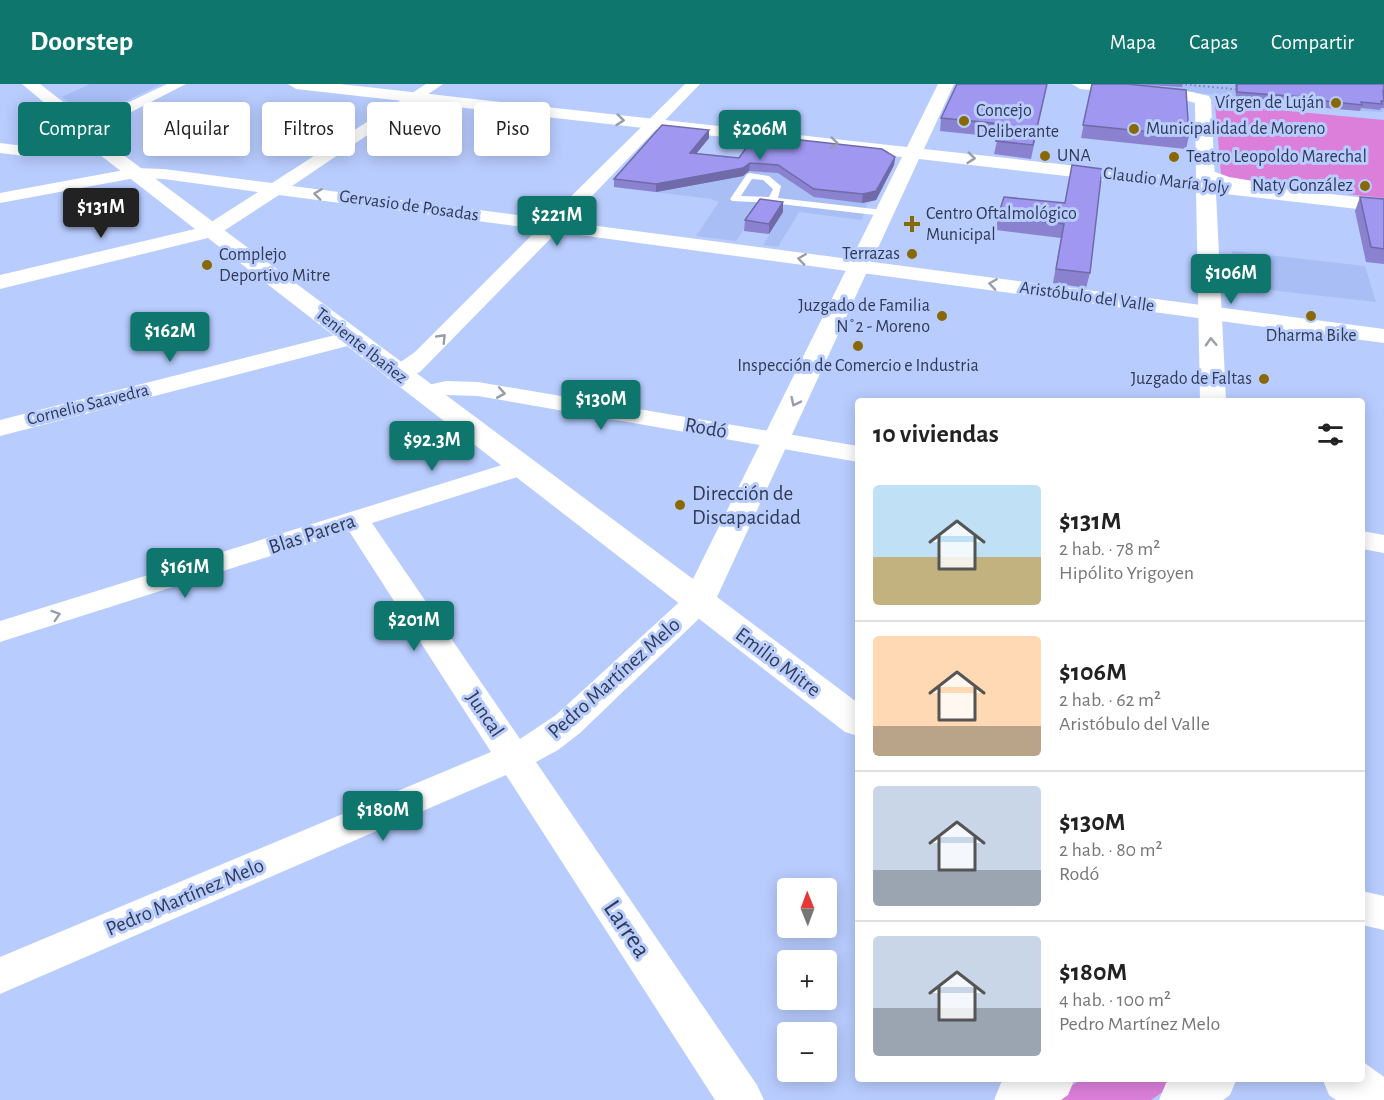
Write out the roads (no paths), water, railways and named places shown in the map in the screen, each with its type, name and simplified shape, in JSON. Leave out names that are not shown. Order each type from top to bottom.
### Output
[{"type":"street","name":"Teniente Ibañez","points":[[30,84],[51,102]]},
{"type":"street","points":[[131,107],[178,84]]},
{"type":"street","name":"Claudio María Joly","points":[[296,84],[913,152],[1207,179],[1384,206]]},
{"type":"street","points":[[0,282],[179,241],[212,230],[436,84]]},
{"type":"street","points":[[397,374],[418,362],[693,84]]},
{"type":"street","name":"Pedro Martínez Melo","points":[[0,976],[514,757],[546,741],[698,602],[946,84]]},
{"type":"street","points":[[1080,84],[1198,98],[1204,103],[1213,398]]},
{"type":"street","points":[[0,148],[18,149]]},
{"type":"street","name":"Teniente Ibañez","points":[[113,156],[698,602]]},
{"type":"street","name":"Gervasio de Posadas","points":[[0,198],[135,173],[276,189],[860,266]]},
{"type":"street","name":"Claudio María Joly","points":[[1207,179],[1246,186],[1384,201]]},
{"type":"street","name":"Aristóbulo del Valle","points":[[860,266],[1384,336]]},
{"type":"street","name":"Cornelio Saavedra","points":[[0,428],[351,338]]},
{"type":"street","name":"Rodó","points":[[423,393],[446,388],[478,389],[855,453]]},
{"type":"street","name":"Blas Parera","points":[[0,632],[521,467]]},
{"type":"street","name":"Juncal","points":[[356,520],[514,757]]},
{"type":"street","points":[[1365,541],[1384,544]]},
{"type":"street","name":"Emilio Mitre","points":[[698,602],[855,720]]},
{"type":"street","name":"Larrea","points":[[514,757],[741,1100]]},
{"type":"street","points":[[1365,909],[1384,913]]},
{"type":"street","points":[[1018,1100],[1045,1082]]},
{"type":"street","points":[[1184,1100],[1208,1082]]},
{"type":"street","points":[[1351,1082],[1375,1100]]},
{"type":"lane","points":[[772,200],[883,213]]},
{"type":"railway","points":[[1181,84],[1253,91]]},
{"type":"place","name":"Vírgen de Luján","points":[[1336,103]]},
{"type":"place","name":"Concejo Deliberante","points":[[964,121]]},
{"type":"place","name":"Municipalidad de Moreno","points":[[1134,129]]},
{"type":"place","name":"UNA","points":[[1045,156]]},
{"type":"place","name":"Teatro Leopoldo Marechal","points":[[1174,157]]},
{"type":"place","name":"Naty González","points":[[1365,186]]},
{"type":"place","name":"Centro Oftalmológico Municipal","points":[[912,224]]},
{"type":"place","name":"Terrazas","points":[[912,254]]},
{"type":"place","name":"Complejo Deportivo Mitre","points":[[207,265]]},
{"type":"place","name":"Juzgado de Familia N˚2 - Moreno","points":[[942,316]]},
{"type":"place","name":"Dharma Bike","points":[[1311,316]]},
{"type":"place","name":"Inspección de Comercio e Industria","points":[[858,346]]},
{"type":"place","name":"Juzgado de Faltas","points":[[1264,379]]},
{"type":"place","name":"Dirección de Discapacidad","points":[[680,505]]}]
